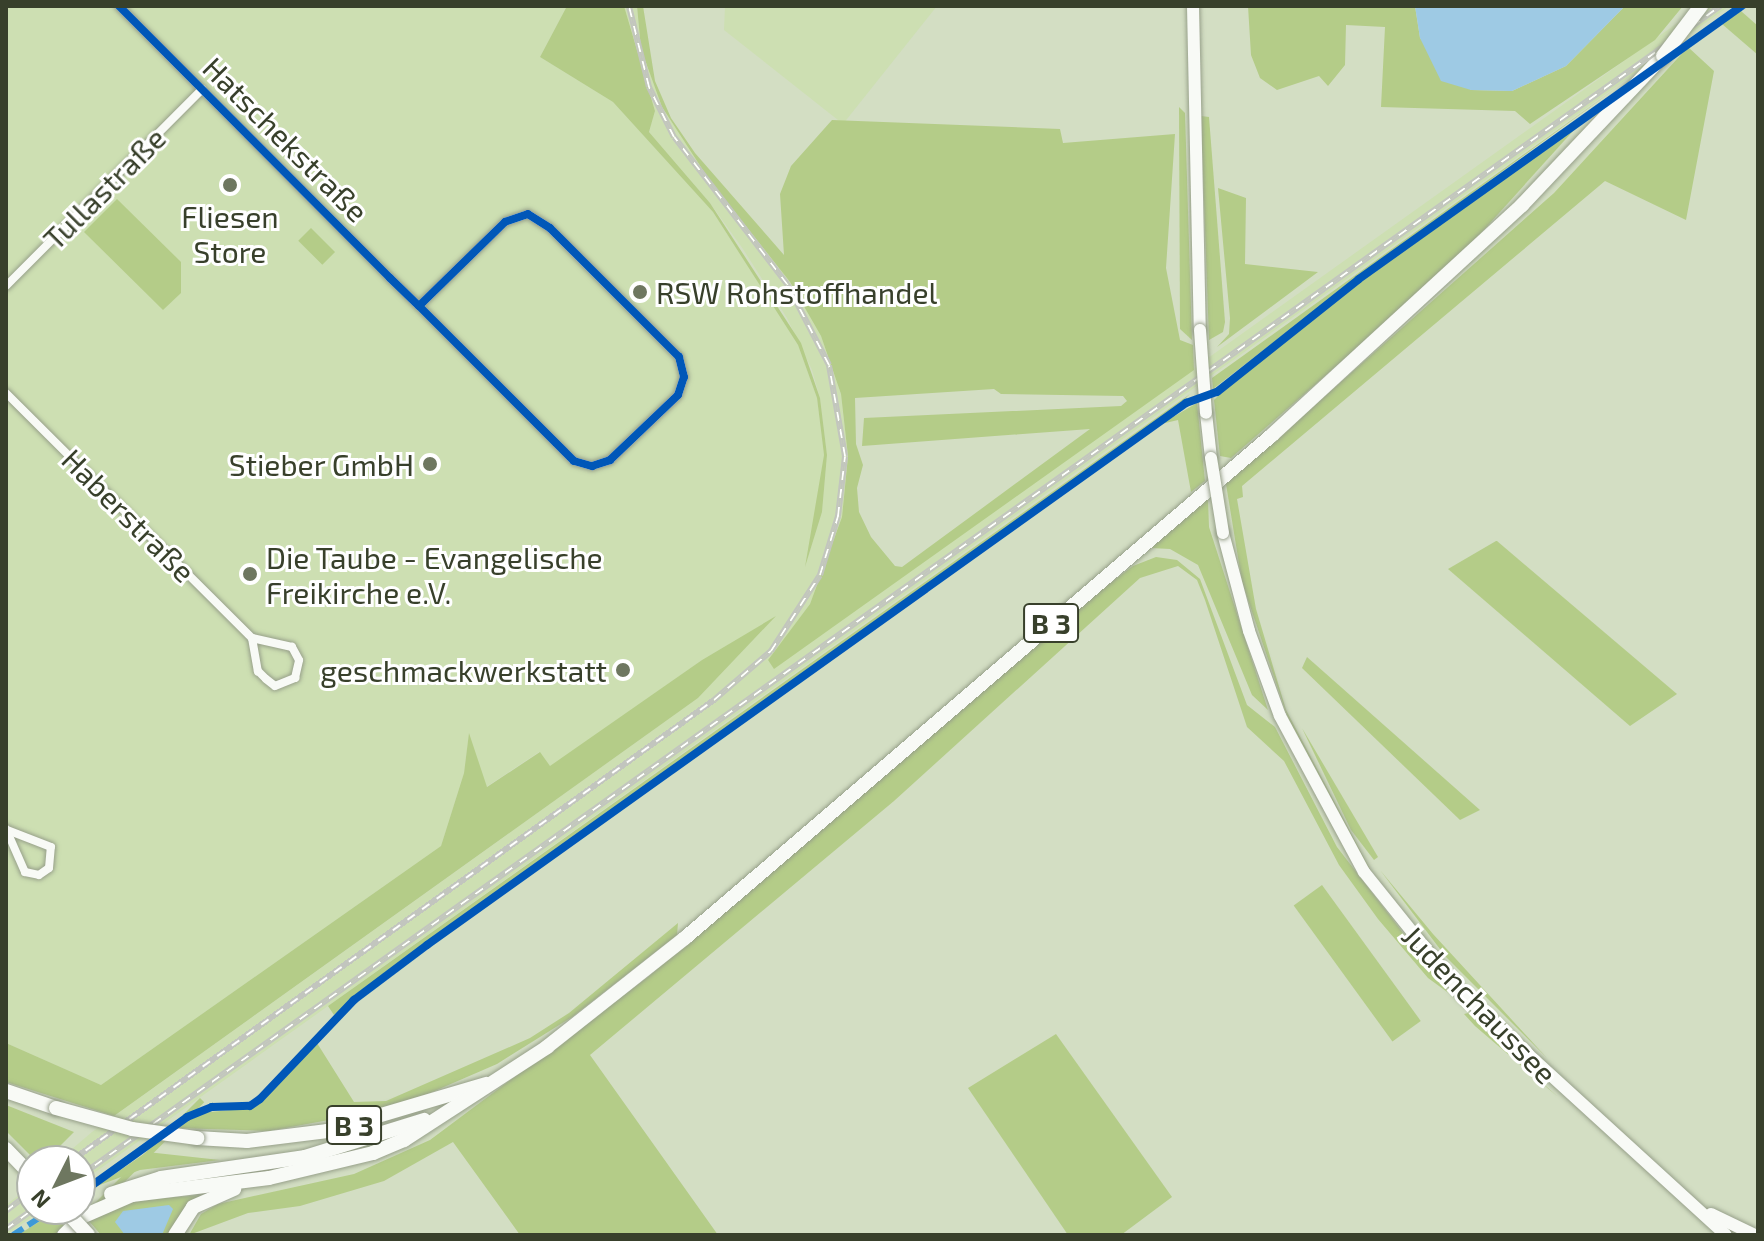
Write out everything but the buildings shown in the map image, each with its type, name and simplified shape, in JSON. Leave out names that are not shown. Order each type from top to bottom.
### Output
[{"type":"main road","name":"Judenchaussee","points":[[1193,6],[1200,330],[1211,458],[1223,533],[1249,631],[1280,716],[1364,872],[1462,994],[1564,1092],[1704,1210],[1726,1235]]},
{"type":"main road","name":"B 3","points":[[175,1235],[193,1207],[211,1196],[269,1178],[373,1153],[404,1140],[505,1077],[629,985],[1272,435],[1522,205],[1644,78],[1701,6]]},
{"type":"main road","name":"B 3","points":[[6,1091],[132,1129],[247,1141],[327,1131],[505,1077]]},
{"type":"main road","name":"B 3","points":[[96,1206],[109,1194],[143,1182],[305,1157],[447,1112]]},
{"type":"main road","name":"B 3","points":[[96,1211],[132,1195],[269,1178]]},
{"type":"main road","name":"Judenchaussee","points":[[1704,1210],[1750,1233]]},
{"type":"street","name":"Hatschekstraße","points":[[119,6],[202,89],[419,306],[574,461],[592,466],[610,460],[678,395],[684,377],[679,357],[550,228],[528,214],[505,222],[419,306]]},
{"type":"street","name":"Tullastraße","points":[[6,286],[202,89]]},
{"type":"street","name":"Haberstraße","points":[[6,393],[252,638],[292,647],[299,660],[295,678],[275,686],[266,679],[258,671],[252,638]]},
{"type":"street","points":[[6,829],[51,847],[49,868],[39,875],[25,872],[6,829]]},
{"type":"shaded area","points":[[6,6],[567,6],[540,57],[613,102],[713,212],[798,345],[817,398],[824,455],[818,511],[805,567],[822,512],[827,455],[820,398],[812,370],[787,318],[743,249],[710,203],[649,132],[655,111],[624,6],[637,6],[641,49],[662,107],[708,178],[790,282],[821,336],[841,394],[848,456],[842,517],[810,604],[768,660],[774,668],[1701,6],[1729,6],[96,1172],[96,1145],[77,1145],[92,1132],[698,698],[774,618],[702,660],[550,767],[539,752],[486,787],[469,735],[464,773],[441,846],[101,1085],[6,1043]]},
{"type":"shaded area","points":[[567,6],[624,6],[655,111],[649,132],[710,203],[801,343],[820,398],[827,455],[822,512],[805,567],[824,455],[817,398],[798,345],[713,212],[613,102],[540,57]]},
{"type":"shaded area","points":[[637,6],[643,6],[655,81],[671,118],[695,153],[784,255],[780,194],[791,166],[832,120],[1060,129],[1063,143],[1175,134],[1166,268],[1180,340],[1193,345],[1194,370],[774,669],[768,660],[810,604],[842,517],[848,456],[841,394],[821,336],[790,282],[708,178],[662,107],[641,49]],"holes":[[[994,389],[1001,394],[1123,396],[1127,401],[1121,406],[864,418],[862,446],[1090,429],[902,567],[895,566],[871,537],[859,512],[857,488],[863,465],[856,444],[855,398]]]},
{"type":"shaded area","points":[[725,6],[937,6],[843,124],[724,30]]},
{"type":"shaded area","points":[[1248,6],[1415,6],[1420,38],[1471,90],[1512,91],[1566,66],[1625,6],[1683,6],[1655,40],[1530,124],[1515,111],[1381,107],[1385,27],[1346,25],[1345,65],[1328,86],[1319,76],[1277,90],[1260,78],[1251,55]]},
{"type":"shaded area","points":[[1741,11],[1758,26],[1758,55],[1722,24]]},
{"type":"shaded area","points":[[1688,47],[1714,71],[1686,220],[1605,181],[1242,486],[1243,497],[1237,499],[1256,609],[1286,710],[1372,873],[1462,988],[1378,888],[1296,742],[1242,582],[1226,484],[1554,193]]},
{"type":"shaded area","points":[[1619,86],[1358,277],[1213,389],[1212,378]]},
{"type":"shaded area","points":[[1179,107],[1185,113],[1192,340],[1180,329]]},
{"type":"shaded area","points":[[1201,116],[1209,117],[1225,322],[1223,332],[1209,340]]},
{"type":"shaded area","points":[[1583,120],[1453,264],[1231,458],[1220,456],[1214,400],[1226,388],[1360,281]]},
{"type":"shaded area","points":[[1218,188],[1246,198],[1245,264],[1318,272],[1217,347],[1229,334],[1230,318]]},
{"type":"shaded area","points":[[117,199],[181,262],[181,293],[163,310],[84,232]]},
{"type":"shaded area","points":[[311,228],[335,252],[322,265],[298,241]]},
{"type":"shaded area","points":[[1190,394],[1169,414],[426,943],[334,1015],[328,1006]]},
{"type":"shaded area","points":[[1197,403],[1205,481],[1191,492],[1178,420],[1161,424]]},
{"type":"shaded area","points":[[1208,499],[1209,527],[1268,710],[1252,695],[1198,565],[1170,549],[1151,548]]},
{"type":"shaded area","points":[[1497,541],[1677,694],[1630,726],[1448,569]]},
{"type":"shaded area","points":[[1156,557],[1177,560],[1200,579],[1247,705],[1275,727],[1337,847],[1450,994],[1428,978],[1378,919],[1339,865],[1284,761],[1247,727],[1197,580],[1178,566],[1140,578],[894,801],[590,1055],[718,1235],[520,1235],[453,1142],[384,1181],[300,1206],[248,1213],[189,1235],[201,1214],[218,1204],[354,1174],[430,1140],[648,977],[1089,599],[1133,566]]},
{"type":"shaded area","points":[[776,616],[698,698],[114,1116],[6,1082],[6,1043],[101,1085],[441,846],[464,773],[469,733],[487,787],[540,752],[550,766],[702,660]]},
{"type":"shaded area","points":[[1307,657],[1480,810],[1460,820],[1302,668]]},
{"type":"shaded area","points":[[1302,728],[1378,857],[1374,860],[1351,830]]},
{"type":"shaded area","points":[[1380,870],[1433,934],[1547,1058],[1446,957]]},
{"type":"shaded area","points":[[1322,885],[1421,1021],[1392,1041],[1294,906]]},
{"type":"shaded area","points":[[678,923],[677,935],[572,1017],[497,1064],[430,1093],[378,1111],[269,1131],[175,1128],[200,1113],[251,1108],[317,1043],[354,1102],[386,1101],[530,1038],[569,1013]]},
{"type":"shaded area","points":[[1468,1013],[1558,1097],[1475,1026],[1464,1014]]},
{"type":"shaded area","points":[[1056,1034],[1172,1197],[1121,1235],[1068,1235],[968,1088]]},
{"type":"shaded area","points":[[200,1098],[204,1102],[100,1206],[96,1202]]},
{"type":"shaded area","points":[[6,1105],[74,1132],[61,1145],[20,1145],[6,1131]]},
{"type":"shaded area","points":[[147,1152],[220,1160],[140,1170],[97,1186]]},
{"type":"shaded area","points":[[205,1195],[169,1235],[101,1235],[92,1225],[96,1225],[96,1218],[134,1200]]},
{"type":"shaded area","points":[[16,1197],[16,1225],[20,1225],[6,1235],[6,1205]]},
{"type":"shaded area","points":[[34,1225],[64,1225],[55,1235],[18,1235]]},
{"type":"water","points":[[1415,6],[1625,6],[1566,66],[1512,91],[1471,90],[1441,81],[1420,38]]},
{"type":"water","points":[[169,1205],[173,1209],[162,1235],[125,1235],[115,1222],[123,1211]]},
{"type":"railway","points":[[93,1145],[714,700],[771,651],[820,575],[838,516],[845,456],[829,365],[787,284],[674,137],[649,87],[629,6]]},
{"type":"railway","points":[[96,1165],[1720,6]]},
{"type":"railway","points":[[6,1211],[16,1203]]},
{"type":"railway","points":[[6,1229],[16,1222]]},
{"type":"marked path","points":[[13,1235],[28,1225]]},
{"type":"cycle path","points":[[119,6],[390,278],[574,461],[592,466],[610,460],[678,395],[684,377],[679,357],[550,228],[528,214],[505,222],[419,306]]},
{"type":"cycle path","points":[[96,1182],[187,1117],[212,1107],[250,1106],[260,1099],[354,1000],[427,945],[1186,403],[1217,392],[1359,279],[1742,6]]},
{"type":"place","name":"Fliesen Store","points":[[230,185]]},
{"type":"place","name":"RSW Rohstoffhandel","points":[[640,292]]},
{"type":"place","name":"Stieber GmbH","points":[[430,464]]},
{"type":"place","name":"Die Taube - Evangelische Freikirche e.V.","points":[[250,574]]},
{"type":"place","name":"geschmackwerkstatt","points":[[623,670]]}]
